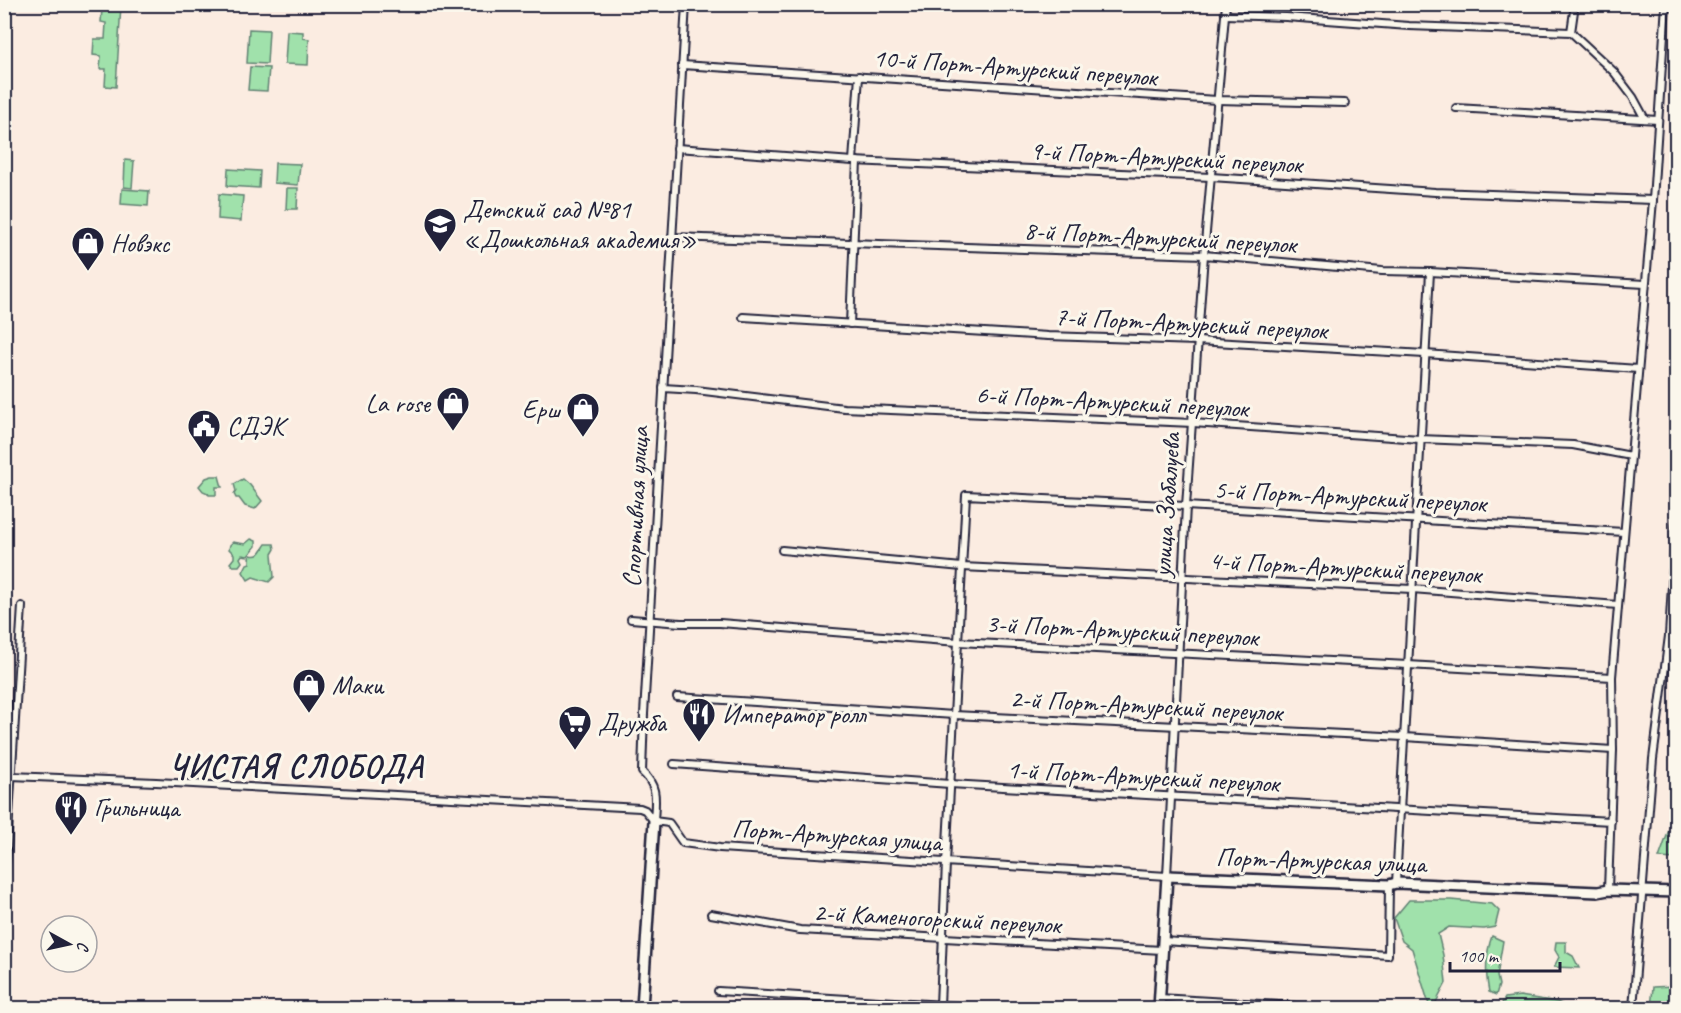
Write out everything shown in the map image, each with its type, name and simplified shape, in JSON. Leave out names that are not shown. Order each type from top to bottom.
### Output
[{"type":"street","name":"Спортивная улица","points":[[642,1008],[655,795],[653,784],[642,772],[686,4]]},
{"type":"street","name":"улица Забалуева","points":[[1159,1008],[1197,341],[1226,4]]},
{"type":"street","points":[[1571,32],[1575,4]]},
{"type":"street","points":[[1608,890],[1613,750],[1612,677],[1653,200],[1666,4]]},
{"type":"street","points":[[1226,15],[1409,26],[1571,32],[1614,72],[1633,97],[1645,119]]},
{"type":"street","name":"10-й Порт-Артурский переулок","points":[[682,65],[1217,100],[1345,103]]},
{"type":"street","points":[[850,324],[859,76]]},
{"type":"street","points":[[1456,108],[1658,120]]},
{"type":"street","name":"9-й Порт-Артурский переулок","points":[[677,148],[855,161],[1211,177],[1435,192],[1653,200]]},
{"type":"street","name":"8-й Порт-Артурский переулок","points":[[672,237],[1204,255],[1382,271],[1645,284]]},
{"type":"street","points":[[1393,884],[1400,809],[1430,272]]},
{"type":"street","name":"7-й Порт-Артурский переулок","points":[[743,317],[1048,336],[1197,341],[1425,354],[1638,369]]},
{"type":"street","name":"6-й Порт-Артурский переулок","points":[[663,388],[844,408],[1193,423],[1420,439],[1574,445],[1631,456]]},
{"type":"street","name":"5-й Порт-Артурский переулок","points":[[962,567],[966,495],[1624,532]]},
{"type":"street","points":[[1634,1008],[1653,759],[1669,636],[1677,516]]},
{"type":"street","name":"4-й Порт-Артурский переулок","points":[[782,550],[962,567],[1412,589],[1618,604]]},
{"type":"street","points":[[940,1005],[962,567]]},
{"type":"street","points":[[4,897],[11,776],[8,767],[22,606]]},
{"type":"street","name":"3-й Порт-Артурский переулок","points":[[631,619],[720,623],[958,642],[1612,677]]},
{"type":"street","name":"2-й Порт-Артурский переулок","points":[[677,697],[954,715],[1404,737],[1613,750]]},
{"type":"street","name":"1-й Порт-Артурский переулок","points":[[674,764],[950,784],[1611,821]]},
{"type":"street","name":"Порт-Артурская улица","points":[[11,776],[640,808],[650,814],[654,821],[669,823],[683,843],[720,849],[1167,876],[1598,892],[1608,890],[1677,892]]},
{"type":"street","name":"2-й Каменогорский переулок","points":[[711,915],[800,930],[1388,956],[1393,884]]},
{"type":"street","points":[[718,991],[992,1008]]},
{"type":"street","points":[[1160,998],[1330,1008]]},
{"type":"green space","points":[[107,5],[121,5],[116,87],[105,86],[106,69],[100,69],[101,56],[93,55],[94,39],[105,39],[106,23],[101,22],[102,9],[106,9]]},
{"type":"green space","points":[[249,29],[269,30],[267,64],[247,63]]},
{"type":"green space","points":[[287,31],[303,32],[303,38],[309,39],[308,65],[285,64]]},
{"type":"green space","points":[[250,67],[269,68],[267,91],[248,90]]},
{"type":"green space","points":[[125,160],[134,161],[132,188],[124,187]]},
{"type":"green space","points":[[275,163],[300,164],[298,185],[274,183]]},
{"type":"green space","points":[[228,169],[260,171],[259,188],[227,186]]},
{"type":"green space","points":[[287,188],[298,188],[297,209],[286,209]]},
{"type":"green space","points":[[122,189],[149,191],[148,206],[121,204]]},
{"type":"green space","points":[[219,194],[243,196],[241,221],[218,219]]},
{"type":"green space","points":[[219,476],[222,487],[216,487],[216,495],[209,495],[199,486],[206,478]]},
{"type":"green space","points":[[243,479],[262,501],[255,509],[245,506],[234,494],[236,491],[234,484]]},
{"type":"green space","points":[[251,539],[256,541],[256,546],[248,556],[242,555],[240,558],[242,562],[239,566],[233,566],[230,563],[234,554],[229,549],[230,545],[233,542],[245,544]]},
{"type":"green space","points":[[266,544],[274,544],[275,549],[272,554],[274,577],[269,582],[253,577],[248,580],[243,572],[250,563],[249,558],[251,555],[259,554]]},
{"type":"green space","points":[[1676,822],[1676,859],[1659,858],[1669,830]]},
{"type":"green space","points":[[1409,900],[1451,900],[1492,904],[1499,911],[1495,927],[1484,929],[1449,927],[1438,934],[1446,983],[1433,1008],[1430,1008],[1412,949],[1402,941],[1394,918]]},
{"type":"green space","points":[[1492,936],[1503,941],[1496,995],[1489,992],[1486,964]]},
{"type":"green space","points":[[1556,942],[1566,942],[1566,952],[1573,956],[1579,968],[1554,967],[1559,957],[1555,950]]},
{"type":"green space","points":[[1653,987],[1676,987],[1676,1008],[1651,1008]]},
{"type":"green space","points":[[1520,996],[1557,1002],[1570,1008],[1492,1008],[1500,1007],[1505,998]]},
{"type":"place","name":"Детский сад №81 «Дошкольная академия»","points":[[440,253]]},
{"type":"place","name":"Новэкс","points":[[88,272]]},
{"type":"place","name":"La rose","points":[[453,432]]},
{"type":"place","name":"Ерш","points":[[583,438]]},
{"type":"place","name":"СДЭК","points":[[204,455]]},
{"type":"place","name":"Маки","points":[[309,714]]},
{"type":"place","name":"Император ролл","points":[[699,743]]},
{"type":"place","name":"Дружба","points":[[575,751]]},
{"type":"place","name":"Грильница","points":[[71,836]]},
{"type":"district","name":"ЧИСТАЯ СЛОБОДА","points":[[296,766]]}]
